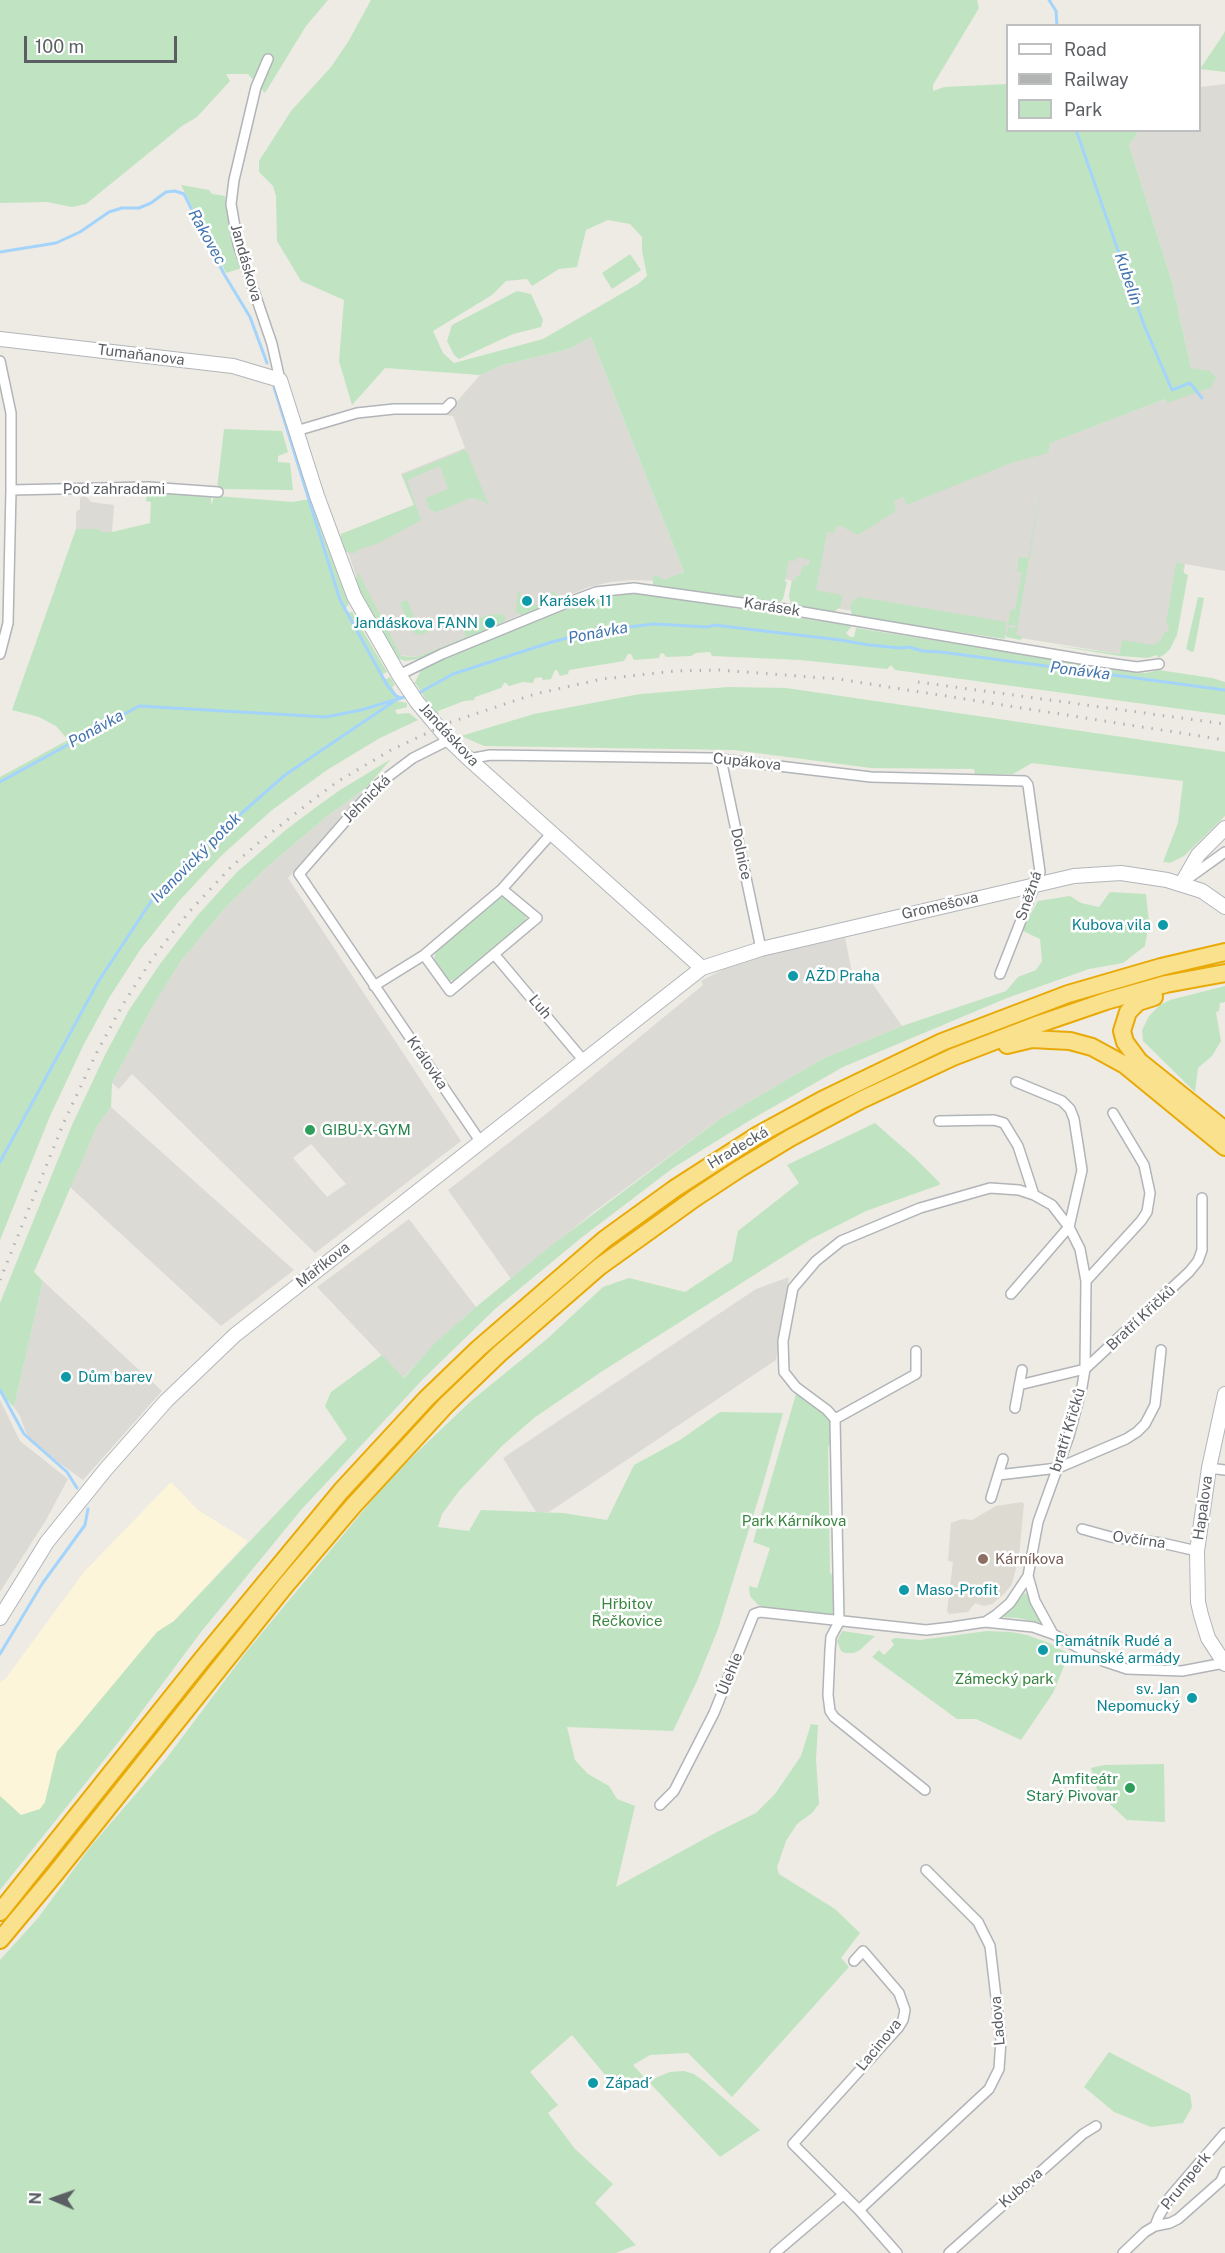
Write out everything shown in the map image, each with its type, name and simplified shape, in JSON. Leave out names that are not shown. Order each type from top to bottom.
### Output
[{"type":"highway","name":"Hradecká","points":[[0,1912],[341,1491],[478,1348],[563,1273],[614,1233],[713,1163],[822,1100],[942,1042],[1068,994],[1161,967],[1225,952]]},
{"type":"highway","name":"Hradecká","points":[[0,1940],[285,1586],[361,1498],[446,1405],[499,1354],[599,1267],[695,1198],[790,1138],[861,1100],[953,1057],[1039,1023],[1106,1001],[1167,989],[1225,973]]},
{"type":"highway","points":[[1167,989],[1133,1006],[1123,1025],[1122,1036],[1139,1061],[1225,1130]]},
{"type":"highway","points":[[953,1057],[987,1052],[1032,1040],[1070,1041],[1092,1047],[1125,1065],[1225,1147]]},
{"type":"street","name":"Jandáskova","points":[[268,59],[256,87],[234,180],[231,204],[238,244],[272,344],[280,380],[296,431],[354,596],[399,675],[417,702],[449,740],[702,968]]},
{"type":"street","name":"Tumaňanova","points":[[0,339],[233,366],[280,380]]},
{"type":"street","points":[[0,361],[11,413],[11,531],[0,654]]},
{"type":"street","points":[[296,431],[357,413],[394,409],[445,409],[451,403]]},
{"type":"street","name":"Pod zahradami","points":[[11,490],[148,487],[218,492]]},
{"type":"street","points":[[0,530],[11,531]]},
{"type":"street","name":"Karásek","points":[[399,675],[442,654],[596,592],[634,588],[785,609],[1137,667],[1159,664]]},
{"type":"street","name":"Jehnická","points":[[299,874],[377,785],[413,758],[449,740]]},
{"type":"street","name":"Cupákova","points":[[469,759],[490,755],[721,759],[871,777],[1025,781]]},
{"type":"street","name":"Dolnice","points":[[721,759],[761,949]]},
{"type":"street","name":"Sněžná","points":[[1000,974],[1040,872],[1028,785],[1025,781]]},
{"type":"street","points":[[1182,883],[1198,855],[1225,828]]},
{"type":"street","points":[[375,986],[424,955],[502,889],[551,834]]},
{"type":"street","points":[[1182,883],[1225,852]]},
{"type":"street","name":"Gromešova","points":[[702,968],[761,949],[1035,883],[1074,876],[1113,873],[1182,883]]},
{"type":"street","name":"Královka","points":[[299,874],[480,1141]]},
{"type":"street","points":[[1182,883],[1225,906]]},
{"type":"street","points":[[424,955],[450,991],[537,918],[502,889]]},
{"type":"street","name":"Luh","points":[[494,954],[584,1061]]},
{"type":"street","name":"Maříkova","points":[[0,1618],[47,1542],[106,1469],[166,1401],[235,1335],[702,968]]},
{"type":"street","points":[[1011,1294],[1069,1227],[1082,1170],[1074,1119],[1070,1109],[1062,1101],[1016,1082]]},
{"type":"street","points":[[1086,1281],[1147,1212],[1150,1193],[1144,1165],[1113,1113]]},
{"type":"street","points":[[939,1121],[994,1120],[1005,1123],[1018,1146],[1034,1195]]},
{"type":"street","name":"bratří Křičků","points":[[835,1419],[827,1410],[796,1387],[784,1372],[783,1341],[793,1288],[816,1261],[841,1241],[920,1208],[990,1188],[1019,1190],[1052,1205],[1069,1227],[1080,1249],[1086,1281],[1085,1369],[1079,1400],[1038,1522],[1030,1554],[1028,1576]]},
{"type":"street","name":"Bratří Křičků","points":[[1019,1385],[1085,1369],[1198,1261],[1202,1250],[1202,1198]]},
{"type":"street","name":"Bratří Křičků","points":[[998,1475],[1058,1468],[1126,1439],[1145,1424],[1155,1405],[1161,1350]]},
{"type":"street","points":[[916,1351],[916,1374],[835,1419],[839,1622],[831,1636],[828,1695],[830,1711],[834,1717],[925,1790]]},
{"type":"street","points":[[1015,1408],[1022,1370]]},
{"type":"street","name":"Hapalova","points":[[1225,1394],[1209,1468],[1197,1551],[1198,1602],[1201,1615],[1208,1638],[1225,1663]]},
{"type":"street","points":[[991,1498],[1003,1459]]},
{"type":"street","points":[[1209,1468],[1225,1470]]},
{"type":"street","name":"Ovčírna","points":[[1082,1529],[1111,1537],[1162,1543],[1197,1551]]},
{"type":"street","points":[[985,1622],[1010,1603],[1028,1576]]},
{"type":"street","points":[[1028,1576],[1035,1601],[1053,1634]]},
{"type":"street","name":"Úlehle","points":[[660,1805],[674,1791],[714,1713],[754,1614],[760,1612],[839,1622]]},
{"type":"street","points":[[839,1622],[926,1630],[985,1622],[1025,1625],[1053,1634],[1103,1660],[1137,1671],[1192,1670],[1225,1663]]},
{"type":"street","name":"Ladova","points":[[859,2210],[989,2089],[999,2068],[1001,2040],[990,1946],[978,1922],[926,1870]]},
{"type":"street","name":"Lacinova","points":[[843,2196],[793,2144],[898,2028],[905,2010],[899,1993],[863,1951],[854,1961]]},
{"type":"street","name":"Kubova","points":[[949,2253],[1083,2134],[1096,2126]]},
{"type":"street","name":"Prumperk","points":[[1123,2253],[1145,2232],[1155,2226],[1158,2216],[1170,2197],[1224,2136]]},
{"type":"street","points":[[1155,2226],[1178,2219],[1224,2178]]},
{"type":"street","points":[[775,2253],[843,2196],[859,2210],[897,2253]]},
{"type":"shaded area","points":[[1225,84],[1225,571],[1185,564],[1177,624],[1163,644],[1120,654],[791,601],[789,596],[792,581],[785,579],[790,550],[819,554],[824,528],[1165,399],[1167,403],[1191,368],[1172,282],[1129,145],[1138,132],[1201,132],[1201,87]]},
{"type":"shaded area","points":[[591,337],[684,572],[662,581],[632,580],[589,587],[417,657],[398,655],[359,585],[342,534],[414,505],[401,474],[465,448],[453,416],[445,415],[480,375],[503,365],[569,349]]},
{"type":"shaded area","points":[[85,495],[91,502],[114,505],[112,532],[100,532],[99,529],[76,529],[76,512],[80,509],[80,498]]},
{"type":"shaded area","points":[[366,788],[288,878],[461,1141],[315,1253],[132,1074],[119,1089],[112,1083],[154,1004],[181,961],[226,907],[266,868],[326,817]],"holes":[[[311,1144],[346,1184],[327,1197],[293,1158]]]},
{"type":"shaded area","points":[[845,938],[852,972],[863,970],[902,1026],[822,1059],[720,1119],[595,1211],[511,1279],[448,1190],[551,1110],[703,985],[701,981],[731,965]]},
{"type":"shaded area","points":[[111,1107],[294,1270],[221,1326],[70,1187],[97,1126]]},
{"type":"shaded area","points":[[409,1219],[476,1307],[436,1343],[403,1378],[317,1287]]},
{"type":"shaded area","points":[[789,1277],[776,1360],[549,1512],[536,1512],[503,1458],[756,1289]]},
{"type":"shaded area","points":[[43,1281],[162,1391],[83,1480],[29,1441],[20,1416],[14,1407]]},
{"type":"shaded area","points":[[0,1400],[20,1441],[68,1479],[46,1520],[0,1592]]},
{"type":"shaded area","points":[[171,1482],[198,1510],[248,1541],[174,1621],[157,1632],[57,1752],[45,1802],[40,1809],[21,1815],[0,1796],[0,1682],[6,1678],[84,1572]]},
{"type":"shaded area","name":"Kárníkova","points":[[1022,1502],[1024,1504],[1019,1556],[1012,1584],[992,1604],[984,1606],[975,1603],[968,1612],[949,1614],[947,1611],[953,1562],[948,1561],[951,1523],[962,1519],[972,1520],[996,1506]]},
{"type":"green space","points":[[0,0],[328,0],[306,26],[265,93],[248,74],[226,74],[230,81],[197,117],[182,126],[86,204],[72,207],[47,202],[0,203]]},
{"type":"green space","points":[[371,0],[977,0],[979,8],[933,85],[933,91],[944,87],[1006,84],[1006,132],[1138,132],[1129,145],[1172,282],[1191,368],[1210,371],[1217,379],[1213,381],[1212,387],[1167,403],[1165,399],[1050,443],[1048,453],[1011,463],[906,505],[904,497],[894,501],[896,511],[858,535],[836,526],[834,533],[827,532],[816,590],[842,595],[841,606],[833,613],[792,607],[789,597],[792,580],[795,581],[796,576],[800,576],[804,565],[809,566],[810,560],[799,557],[796,561],[789,560],[783,599],[778,604],[653,585],[653,577],[657,575],[663,580],[684,572],[591,337],[569,349],[503,365],[480,375],[385,368],[352,405],[339,361],[344,300],[301,281],[277,241],[276,196],[273,186],[259,172],[259,161],[291,111],[331,67]],"holes":[[[608,220],[630,224],[642,237],[647,276],[638,284],[543,339],[454,363],[443,353],[433,331],[492,295],[506,281],[527,279],[532,286],[559,269],[577,267],[586,230]]]},
{"type":"green space","points":[[1225,31],[1225,72],[1201,69],[1201,68]]},
{"type":"green space","points":[[181,185],[209,190],[212,194],[225,196],[233,239],[242,268],[226,273]]},
{"type":"green space","points":[[630,254],[641,270],[612,289],[602,273]]},
{"type":"green space","points":[[517,291],[531,294],[543,320],[541,327],[513,334],[459,359],[454,355],[447,341],[452,325]]},
{"type":"green space","points":[[224,429],[282,431],[288,452],[278,456],[278,462],[290,463],[293,490],[217,489]]},
{"type":"green space","points":[[463,449],[467,452],[489,506],[483,501],[471,498],[436,512],[429,509],[426,498],[448,489],[440,466],[407,480],[421,520],[379,543],[357,550],[356,553],[343,552],[340,545],[341,534],[414,505],[402,475]]},
{"type":"green space","points":[[1045,467],[1016,635],[1022,636],[1021,640],[1006,637],[1008,627],[1015,628],[1015,625],[1008,625],[1011,609],[1015,610],[1022,573],[1017,571],[1019,557],[1028,558]]},
{"type":"green space","points":[[159,491],[211,496],[211,505],[214,497],[217,496],[292,502],[310,499],[349,604],[344,610],[346,613],[352,612],[387,672],[383,674],[383,677],[386,679],[390,677],[395,685],[392,687],[398,697],[392,700],[407,703],[407,707],[395,710],[397,714],[409,713],[418,720],[380,738],[327,770],[272,810],[221,856],[179,901],[140,950],[109,998],[84,1044],[50,1116],[0,1240],[0,777],[68,740],[56,726],[39,717],[12,710],[76,529],[100,529],[100,532],[112,532],[150,523],[151,502],[146,501],[147,492],[158,493]]},
{"type":"green space","points":[[1176,563],[1184,564],[1182,572],[1188,575],[1177,635],[1165,654],[1158,658],[1157,655],[1148,658],[1120,656],[1052,645],[1120,654],[1122,640],[1152,645],[1159,642],[1165,632],[1168,632],[1169,625],[1166,624]]},
{"type":"green space","points":[[358,572],[401,656],[417,657],[466,637],[462,624],[488,615],[503,614],[505,621],[496,626],[492,620],[487,621],[489,630],[418,659],[405,661],[397,658],[380,634],[355,583]]},
{"type":"green space","points":[[518,589],[525,606],[531,604],[532,606],[551,599],[552,591],[556,594],[555,599],[551,605],[521,615],[516,612]]},
{"type":"green space","points":[[636,593],[852,626],[846,633],[850,637],[854,637],[856,628],[1130,671],[1146,673],[1159,670],[1212,678],[1225,682],[1225,715],[895,670],[891,665],[887,669],[800,660],[712,656],[710,652],[696,653],[691,656],[666,657],[663,653],[659,658],[634,660],[631,654],[628,654],[624,661],[569,670],[568,674],[560,676],[555,670],[551,679],[535,678],[533,683],[523,682],[509,686],[505,682],[501,688],[475,697],[474,700],[464,701],[438,711],[439,714],[436,715],[414,684],[421,670],[440,659],[590,600]]},
{"type":"green space","points":[[860,597],[1006,622],[1005,639],[853,616],[851,602]]},
{"type":"green space","points":[[1198,597],[1204,598],[1192,652],[1186,649]]},
{"type":"green space","points":[[407,600],[417,624],[425,621],[429,632],[417,635],[411,630],[400,603]]},
{"type":"green space","points":[[729,687],[786,688],[1225,752],[1225,816],[1184,856],[1170,863],[1163,862],[1178,823],[1183,781],[1032,763],[1013,774],[975,774],[974,769],[871,768],[734,750],[484,746],[461,736],[534,714],[640,694]]},
{"type":"green space","points":[[391,759],[366,788],[326,817],[266,868],[226,907],[181,961],[154,1004],[112,1083],[111,1107],[97,1126],[34,1272],[43,1281],[14,1407],[0,1393],[0,1303],[72,1125],[129,1010],[160,964],[197,916],[237,872],[315,808]]},
{"type":"green space","points":[[1110,892],[1146,894],[1149,922],[1145,946],[1123,963],[1089,969],[1007,998],[843,1067],[673,1168],[581,1238],[495,1309],[424,1378],[301,1510],[201,1632],[124,1735],[0,1890],[0,1796],[21,1815],[40,1809],[45,1802],[57,1752],[157,1632],[174,1621],[347,1439],[325,1406],[331,1392],[382,1355],[404,1378],[435,1343],[476,1307],[552,1245],[720,1119],[822,1059],[902,1026],[1006,991],[1018,977],[1036,970],[1042,961],[1040,939],[1021,930],[1038,901],[1070,896],[1081,903],[1099,907]]},
{"type":"green space","points":[[503,894],[526,914],[526,920],[456,982],[449,980],[434,959],[437,948]]},
{"type":"green space","points":[[1225,986],[1225,1002],[1220,1003],[1219,1011],[1216,1012],[1221,1041],[1212,1056],[1198,1068],[1195,1092],[1143,1041],[1142,1030],[1149,1016],[1160,1005],[1170,1000]]},
{"type":"green space","name":"Hřbitov Řečkovice","points":[[875,1123],[915,1158],[940,1183],[939,1185],[866,1211],[811,1239],[601,1372],[534,1418],[503,1445],[459,1491],[442,1514],[438,1527],[469,1531],[481,1510],[563,1513],[607,1520],[634,1465],[680,1440],[720,1412],[783,1413],[718,1629],[673,1731],[567,1727],[575,1760],[588,1774],[609,1786],[617,1799],[635,1806],[616,1887],[756,1813],[775,1794],[801,1756],[811,1724],[818,1725],[816,1760],[819,1804],[812,1813],[797,1824],[786,1841],[777,1867],[779,1874],[835,1909],[860,1933],[841,1958],[849,1967],[732,2097],[688,2053],[650,2055],[633,2065],[643,2076],[637,2083],[626,2086],[611,2082],[572,2035],[530,2072],[558,2105],[548,2113],[575,2149],[613,2184],[595,2203],[636,2245],[616,2253],[0,2253],[0,1960],[38,1918],[91,1846],[166,1759],[247,1651],[392,1476],[471,1401],[547,1339],[603,1287],[629,1278],[685,1292],[732,1261],[738,1231],[799,1183],[787,1165]]},
{"type":"green space","name":"Park Kárníkova","points":[[796,1394],[827,1416],[831,1423],[831,1439],[828,1448],[830,1572],[834,1579],[834,1616],[764,1607],[758,1605],[750,1596],[749,1586],[757,1588],[770,1548],[753,1542]]},
{"type":"green space","points":[[1024,1593],[1027,1594],[1041,1623],[999,1617],[1013,1606]]},
{"type":"green space","points":[[842,1631],[875,1636],[860,1650],[845,1653],[841,1651],[837,1641]]},
{"type":"green space","name":"Zámecký park","points":[[987,1631],[1027,1635],[1069,1654],[1053,1693],[1021,1740],[976,1719],[957,1719],[872,1657],[879,1650],[884,1655],[894,1645],[891,1640],[895,1638],[920,1640]]},
{"type":"green space","name":"Amfiteátr Starý Pivovar","points":[[1164,1764],[1165,1822],[1127,1820],[1098,1793],[1091,1768],[1104,1765]]},
{"type":"green space","points":[[1109,2052],[1190,2094],[1192,2107],[1183,2123],[1151,2127],[1114,2112],[1084,2087]]},
{"type":"green space","points":[[684,2071],[694,2074],[705,2082],[760,2130],[720,2157],[648,2081],[670,2072]]},
{"type":"waterway","name":"Kubelín","points":[[1049,0],[1056,11],[1057,24]]},
{"type":"waterway","name":"Kubelín","points":[[1077,132],[1144,325],[1172,390],[1190,383],[1202,398]]},
{"type":"waterway","name":"Rakovec","points":[[0,252],[56,243],[80,232],[109,212],[122,208],[139,208],[151,203],[166,192],[175,191],[184,194],[224,274],[250,317],[267,363]]},
{"type":"waterway","name":"Rakovec","points":[[274,387],[340,600],[387,685],[396,696],[401,698]]},
{"type":"waterway","name":"Ponávka","points":[[417,694],[453,674],[552,642],[594,631],[654,624],[708,627],[714,625],[869,645],[909,647],[922,651],[1225,690]]},
{"type":"waterway","name":"Ponávka","points":[[0,782],[139,706],[326,717],[361,710],[408,696]]},
{"type":"waterway","name":"Ivanovický potok","points":[[0,1162],[98,982],[154,897],[210,841],[285,775],[393,702]]},
{"type":"waterway","name":"Ivanovický potok","points":[[0,1390],[24,1434],[67,1472],[77,1488]]},
{"type":"waterway","name":"Ivanovický potok","points":[[0,1654],[42,1584],[85,1525],[88,1509]]},
{"type":"railway","points":[[0,1280],[64,1122],[97,1052],[122,1006],[152,959],[189,912],[231,867],[257,844],[337,782],[391,750],[451,722],[535,694],[602,679],[675,671],[719,670],[838,679],[1225,740]]},
{"type":"railway","points":[[918,682],[1225,724]]},
{"type":"place","name":"Karásek 11","points":[[527,601]]},
{"type":"place","name":"Jandáskova FANN","points":[[490,623]]},
{"type":"place","name":"Kubova vila","points":[[1163,925]]},
{"type":"place","name":"AŽD Praha","points":[[793,976]]},
{"type":"place","name":"GIBU-X-GYM","points":[[310,1130]]},
{"type":"place","name":"Dům barev","points":[[66,1377]]},
{"type":"place","name":"Kárníkova","points":[[983,1559]]},
{"type":"place","name":"Maso-Profit","points":[[904,1590]]},
{"type":"place","name":"Památník Rudé a rumunské armády","points":[[1043,1650]]},
{"type":"place","name":"sv. Jan Nepomucký","points":[[1192,1698]]},
{"type":"place","name":"Amfiteátr Starý Pivovar","points":[[1130,1788]]},
{"type":"place","name":"Západ´","points":[[593,2083]]}]
